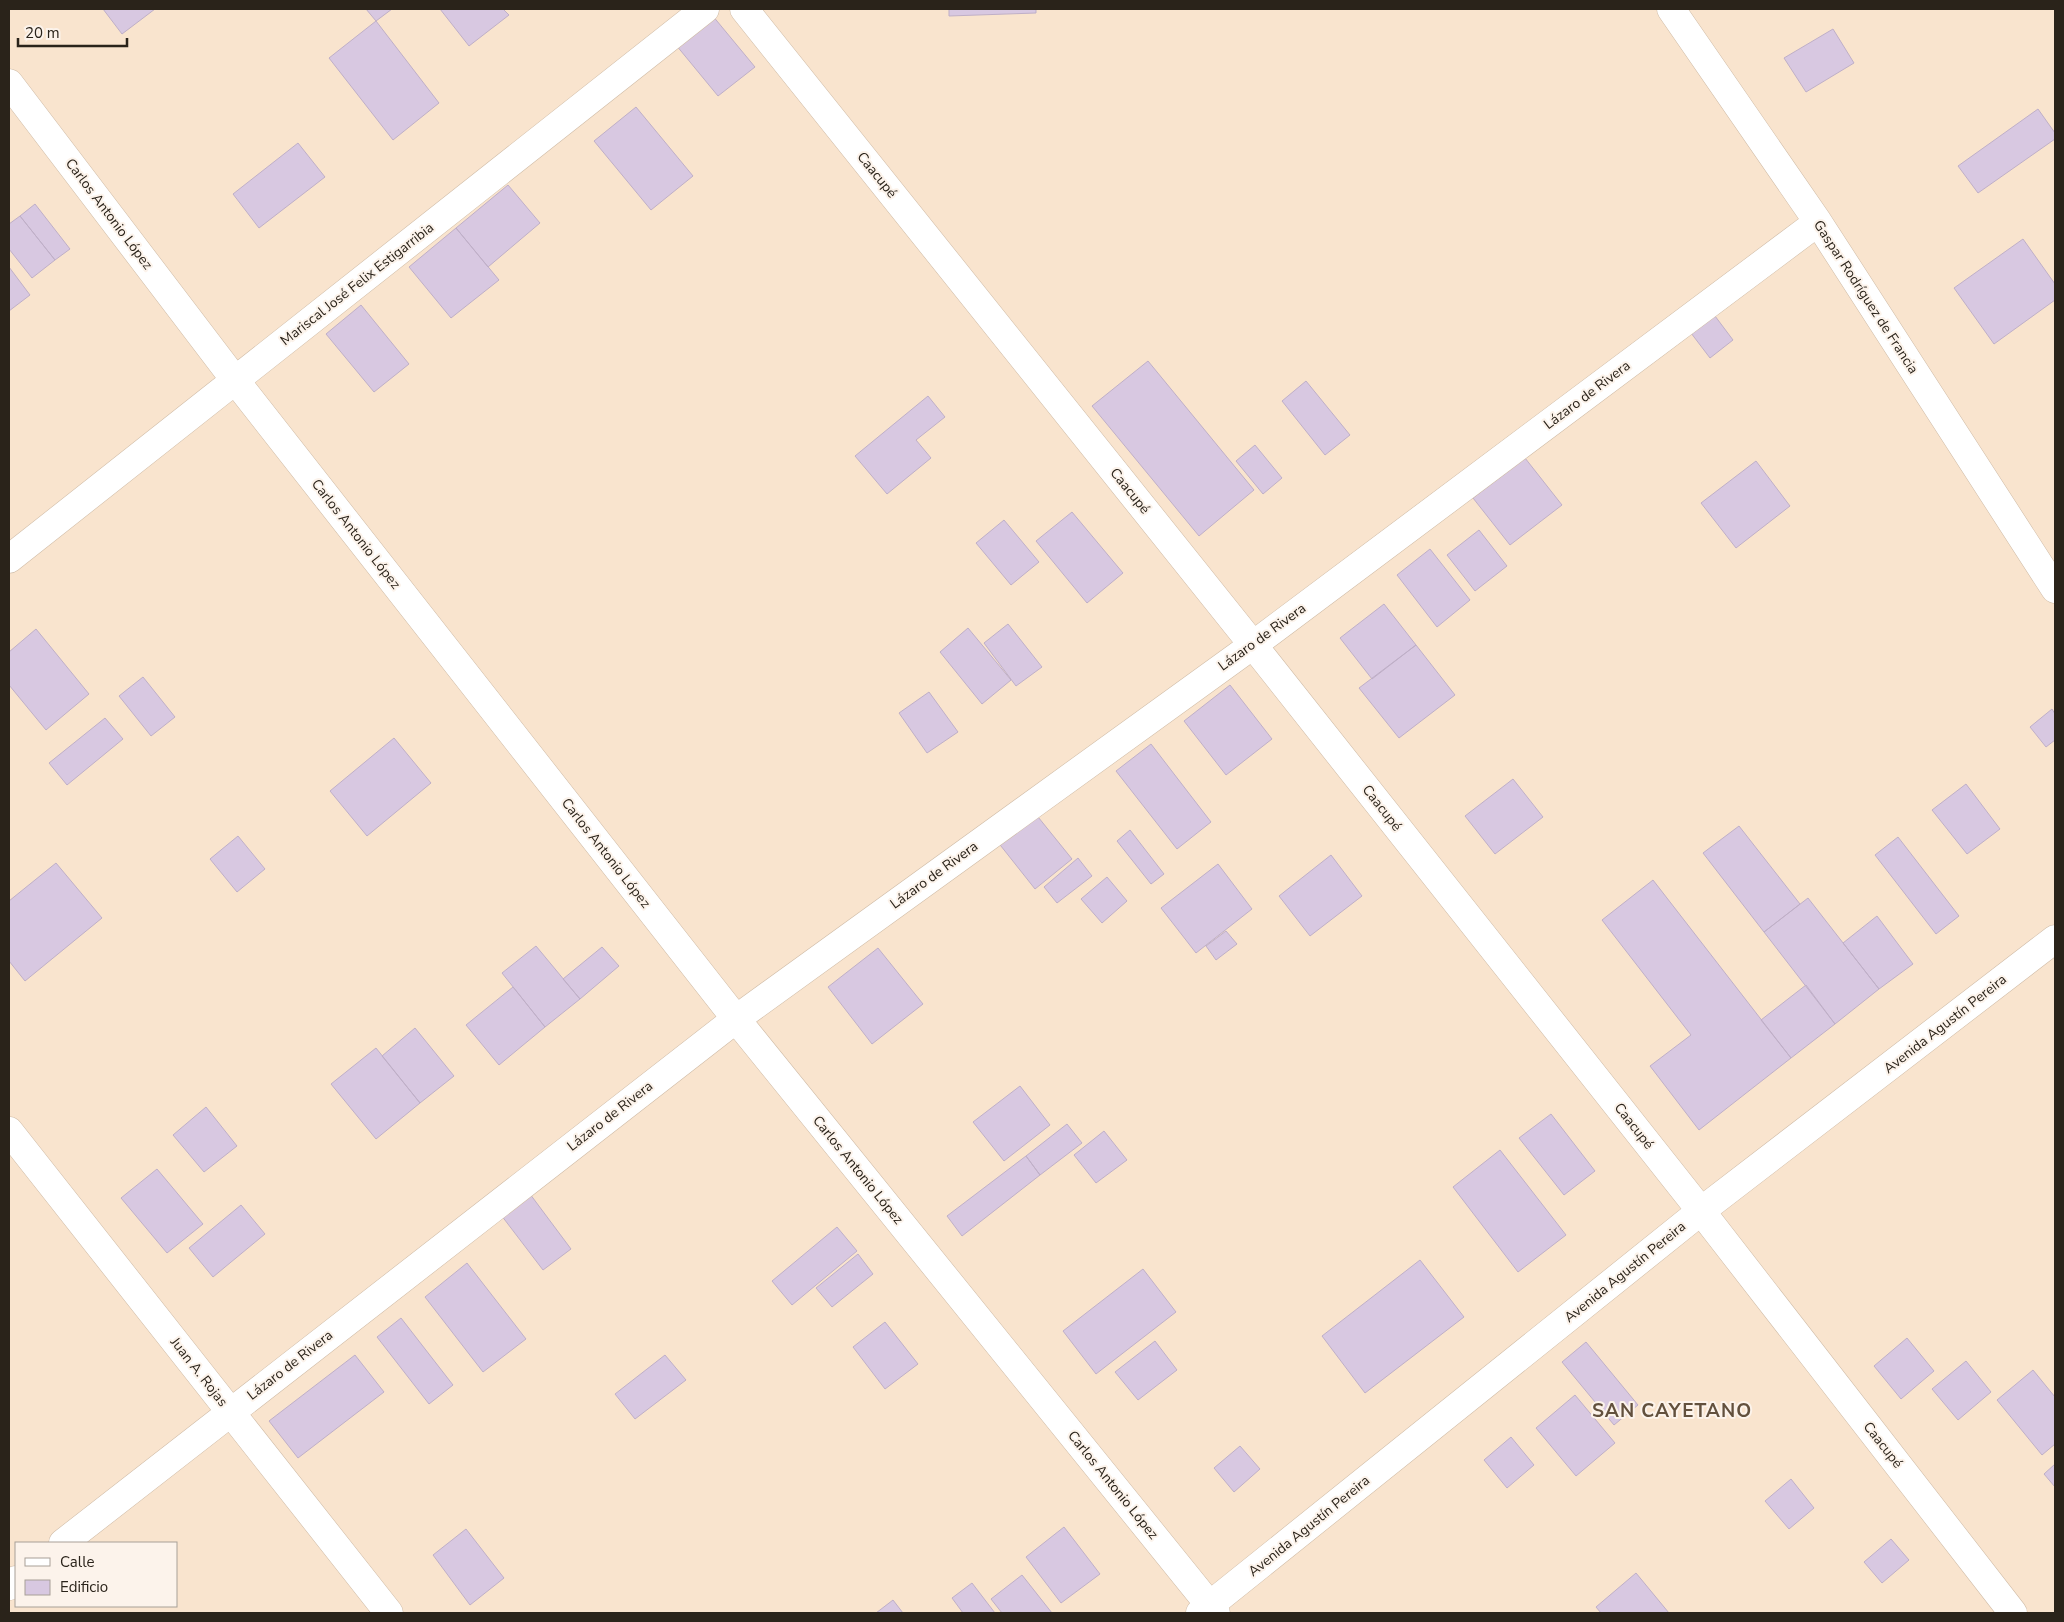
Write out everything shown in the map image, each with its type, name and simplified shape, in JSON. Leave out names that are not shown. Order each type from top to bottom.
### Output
[{"type":"street","name":"Mariscal José Felix Estigarribia","points":[[9,560],[705,9]]},
{"type":"street","name":"Caacupé","points":[[744,9],[1253,645],[1701,1211],[2014,1613]]},
{"type":"street","name":"Gaspar Rodríguez de Francia","points":[[1671,9],[1818,222],[2055,589]]},
{"type":"street","name":"Carlos Antonio López","points":[[9,83],[235,380],[736,1018],[1209,1611]]},
{"type":"street","name":"Lázaro de Rivera","points":[[64,1542],[736,1018],[1253,645],[1818,222]]},
{"type":"street","name":"Avenida Agustín Pereira","points":[[1209,1611],[1701,1211],[2055,939]]},
{"type":"street","name":"Juan A. Rojas","points":[[9,1131],[390,1613]]},
{"type":"building","points":[[103,9],[155,9],[122,34]]},
{"type":"building","points":[[366,9],[392,9],[376,21]]},
{"type":"building","points":[[440,9],[503,9],[509,15],[469,46]]},
{"type":"building","points":[[949,9],[1036,9],[1036,13],[949,16]]},
{"type":"building","points":[[712,15],[755,67],[718,96],[676,45]]},
{"type":"building","points":[[376,21],[439,103],[393,140],[329,58]]},
{"type":"building","points":[[1833,29],[1854,63],[1806,92],[1784,58]]},
{"type":"building","points":[[636,107],[693,176],[651,210],[594,141]]},
{"type":"building","points":[[2038,109],[2055,133],[2055,139],[1978,193],[1958,166]]},
{"type":"building","points":[[298,143],[325,177],[259,228],[233,194]]},
{"type":"building","points":[[508,185],[540,223],[488,267],[456,228]]},
{"type":"building","points":[[35,204],[70,249],[55,260],[20,216]]},
{"type":"building","points":[[20,216],[55,260],[32,278],[9,249],[9,224]]},
{"type":"building","points":[[456,228],[499,280],[451,318],[409,267]]},
{"type":"building","points":[[2023,239],[2055,284],[2055,300],[1994,344],[1954,288]]},
{"type":"building","points":[[9,267],[30,295],[9,311]]},
{"type":"building","points":[[361,305],[409,364],[374,392],[326,334]]},
{"type":"building","points":[[1715,316],[1733,340],[1710,358],[1691,333]]},
{"type":"building","points":[[1148,361],[1254,490],[1199,536],[1092,406]]},
{"type":"building","points":[[1306,381],[1350,435],[1325,455],[1282,401]]},
{"type":"building","points":[[928,396],[945,417],[916,440],[931,458],[887,494],[855,456]]},
{"type":"building","points":[[1255,445],[1282,478],[1263,494],[1236,461]]},
{"type":"building","points":[[1525,458],[1562,505],[1510,545],[1473,498]]},
{"type":"building","points":[[1756,461],[1790,506],[1736,548],[1701,503]]},
{"type":"building","points":[[1072,512],[1123,573],[1087,603],[1036,541]]},
{"type":"building","points":[[1004,520],[1039,562],[1011,585],[976,543]]},
{"type":"building","points":[[1479,530],[1507,566],[1475,591],[1447,555]]},
{"type":"building","points":[[1430,549],[1470,600],[1437,627],[1397,575]]},
{"type":"building","points":[[1384,604],[1416,645],[1372,679],[1340,638]]},
{"type":"building","points":[[1008,624],[1042,667],[1016,686],[984,643]]},
{"type":"building","points":[[968,628],[1011,680],[982,704],[940,652]]},
{"type":"building","points":[[36,629],[89,694],[46,730],[9,685],[9,652]]},
{"type":"building","points":[[1416,645],[1455,695],[1399,738],[1359,688]]},
{"type":"building","points":[[143,677],[175,717],[151,736],[119,696]]},
{"type":"building","points":[[1230,685],[1272,739],[1226,775],[1184,721]]},
{"type":"building","points":[[929,692],[958,732],[927,753],[899,713]]},
{"type":"building","points":[[2052,709],[2055,714],[2055,740],[2046,747],[2030,727]]},
{"type":"building","points":[[105,718],[123,739],[67,785],[49,763]]},
{"type":"building","points":[[394,738],[431,783],[367,836],[330,791]]},
{"type":"building","points":[[1151,744],[1211,822],[1177,849],[1116,771]]},
{"type":"building","points":[[1513,779],[1543,817],[1495,854],[1465,816]]},
{"type":"building","points":[[1966,784],[2000,829],[1967,854],[1932,810]]},
{"type":"building","points":[[1030,807],[1072,859],[1035,889],[993,836]]},
{"type":"building","points":[[1739,826],[1800,904],[1764,932],[1703,853]]},
{"type":"building","points":[[1130,830],[1164,874],[1151,884],[1117,841]]},
{"type":"building","points":[[238,836],[265,869],[237,892],[210,859]]},
{"type":"building","points":[[1898,837],[1959,916],[1936,934],[1875,855]]},
{"type":"building","points":[[1331,855],[1362,896],[1310,936],[1279,896]]},
{"type":"building","points":[[1078,858],[1092,876],[1057,903],[1044,887]]},
{"type":"building","points":[[56,863],[102,918],[25,981],[9,961],[9,901]]},
{"type":"building","points":[[1218,864],[1252,909],[1196,953],[1161,908]]},
{"type":"building","points":[[1107,877],[1127,901],[1102,923],[1081,899]]},
{"type":"building","points":[[1653,880],[1791,1058],[1699,1130],[1650,1066],[1691,1035],[1602,920]]},
{"type":"building","points":[[1808,898],[1879,989],[1835,1024],[1764,932]]},
{"type":"building","points":[[1877,916],[1913,964],[1879,989],[1843,943]]},
{"type":"building","points":[[1226,931],[1237,944],[1216,960],[1206,946]]},
{"type":"building","points":[[536,946],[580,999],[545,1027],[502,973]]},
{"type":"building","points":[[602,947],[619,966],[580,999],[563,979]]},
{"type":"building","points":[[878,948],[923,1004],[872,1044],[828,987]]},
{"type":"building","points":[[1806,985],[1835,1024],[1791,1058],[1761,1020]]},
{"type":"building","points":[[513,987],[545,1027],[499,1065],[466,1025]]},
{"type":"building","points":[[415,1028],[454,1076],[420,1103],[382,1056]]},
{"type":"building","points":[[376,1048],[420,1103],[376,1139],[331,1084]]},
{"type":"building","points":[[1020,1086],[1050,1125],[1004,1161],[973,1122]]},
{"type":"building","points":[[206,1107],[237,1146],[204,1172],[173,1135]]},
{"type":"building","points":[[1551,1114],[1595,1171],[1564,1195],[1519,1138]]},
{"type":"building","points":[[1067,1124],[1082,1143],[1040,1175],[1026,1156]]},
{"type":"building","points":[[1104,1131],[1127,1160],[1096,1183],[1074,1155]]},
{"type":"building","points":[[1500,1150],[1566,1235],[1518,1272],[1453,1187]]},
{"type":"building","points":[[1026,1156],[1040,1175],[962,1236],[947,1216]]},
{"type":"building","points":[[157,1169],[203,1224],[167,1253],[121,1198]]},
{"type":"building","points":[[527,1190],[571,1249],[543,1270],[498,1211]]},
{"type":"building","points":[[241,1205],[265,1234],[213,1277],[189,1248]]},
{"type":"building","points":[[837,1227],[857,1251],[792,1305],[772,1281]]},
{"type":"building","points":[[858,1254],[873,1274],[832,1307],[816,1288]]},
{"type":"building","points":[[1420,1260],[1464,1317],[1365,1393],[1322,1336]]},
{"type":"building","points":[[467,1263],[526,1339],[483,1372],[425,1297]]},
{"type":"building","points":[[1143,1269],[1176,1312],[1096,1374],[1063,1331]]},
{"type":"building","points":[[401,1318],[453,1385],[429,1404],[377,1337]]},
{"type":"building","points":[[885,1322],[918,1364],[885,1389],[853,1347]]},
{"type":"building","points":[[1907,1338],[1934,1371],[1901,1399],[1874,1366]]},
{"type":"building","points":[[1155,1341],[1177,1370],[1138,1400],[1115,1372]]},
{"type":"building","points":[[1586,1342],[1638,1405],[1614,1425],[1562,1362]]},
{"type":"building","points":[[355,1355],[384,1392],[298,1458],[269,1421]]},
{"type":"building","points":[[665,1355],[686,1380],[635,1419],[615,1394]]},
{"type":"building","points":[[1966,1361],[1991,1392],[1958,1420],[1932,1389]]},
{"type":"building","points":[[2033,1370],[2055,1397],[2055,1444],[2042,1455],[1997,1400]]},
{"type":"building","points":[[1575,1395],[1615,1443],[1576,1476],[1536,1428]]},
{"type":"building","points":[[1511,1437],[1534,1465],[1507,1488],[1484,1460]]},
{"type":"building","points":[[1240,1446],[1260,1469],[1234,1492],[1214,1468]]},
{"type":"building","points":[[2055,1464],[2055,1487],[2044,1474]]},
{"type":"building","points":[[1791,1479],[1814,1508],[1789,1529],[1765,1501]]},
{"type":"building","points":[[1064,1527],[1100,1574],[1061,1603],[1026,1557]]},
{"type":"building","points":[[466,1529],[504,1578],[470,1605],[433,1555]]},
{"type":"building","points":[[1891,1539],[1909,1560],[1882,1583],[1864,1562]]},
{"type":"building","points":[[1636,1573],[1669,1613],[1601,1613],[1596,1607]]},
{"type":"building","points":[[1022,1575],[1052,1613],[1002,1613],[991,1599]]},
{"type":"building","points":[[972,1583],[995,1613],[963,1613],[952,1598]]},
{"type":"building","points":[[893,1600],[903,1613],[876,1613]]},
{"type":"district","name":"SAN CAYETANO","points":[[1672,1411]]}]
